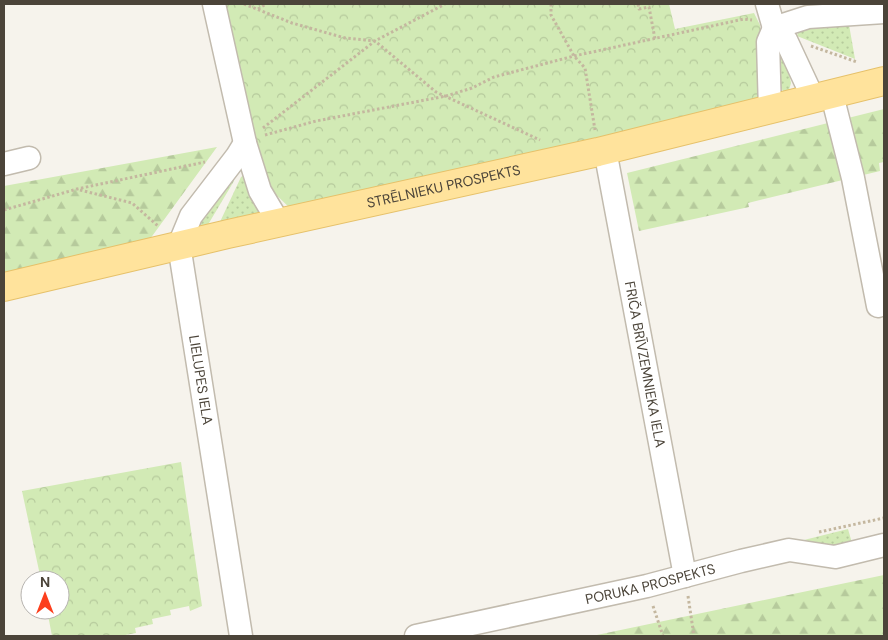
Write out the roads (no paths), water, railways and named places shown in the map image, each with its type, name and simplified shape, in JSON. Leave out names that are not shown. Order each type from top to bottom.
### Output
[{"type":"main road","name":"STRĒLNIEKU PROSPEKTS","points":[[4,287],[179,245],[602,151],[770,111],[884,81]]},
{"type":"street","points":[[214,4],[245,142],[260,191],[279,223]]},
{"type":"street","points":[[786,16],[884,12]]},
{"type":"street","points":[[786,16],[786,40],[823,97],[853,178],[878,306]]},
{"type":"street","points":[[770,111],[768,42],[786,16]]},
{"type":"street","points":[[179,245],[191,216],[237,156],[245,142]]},
{"type":"street","name":"FRIČA BRĪVZEMNIEKA IELA","points":[[602,151],[685,576]]},
{"type":"street","points":[[4,164],[29,158]]},
{"type":"street","name":"LIELUPES IELA","points":[[179,245],[241,636]]},
{"type":"street","name":"PORUKA PROSPEKTS","points":[[416,636],[646,586],[789,550],[835,558],[884,545]]}]
